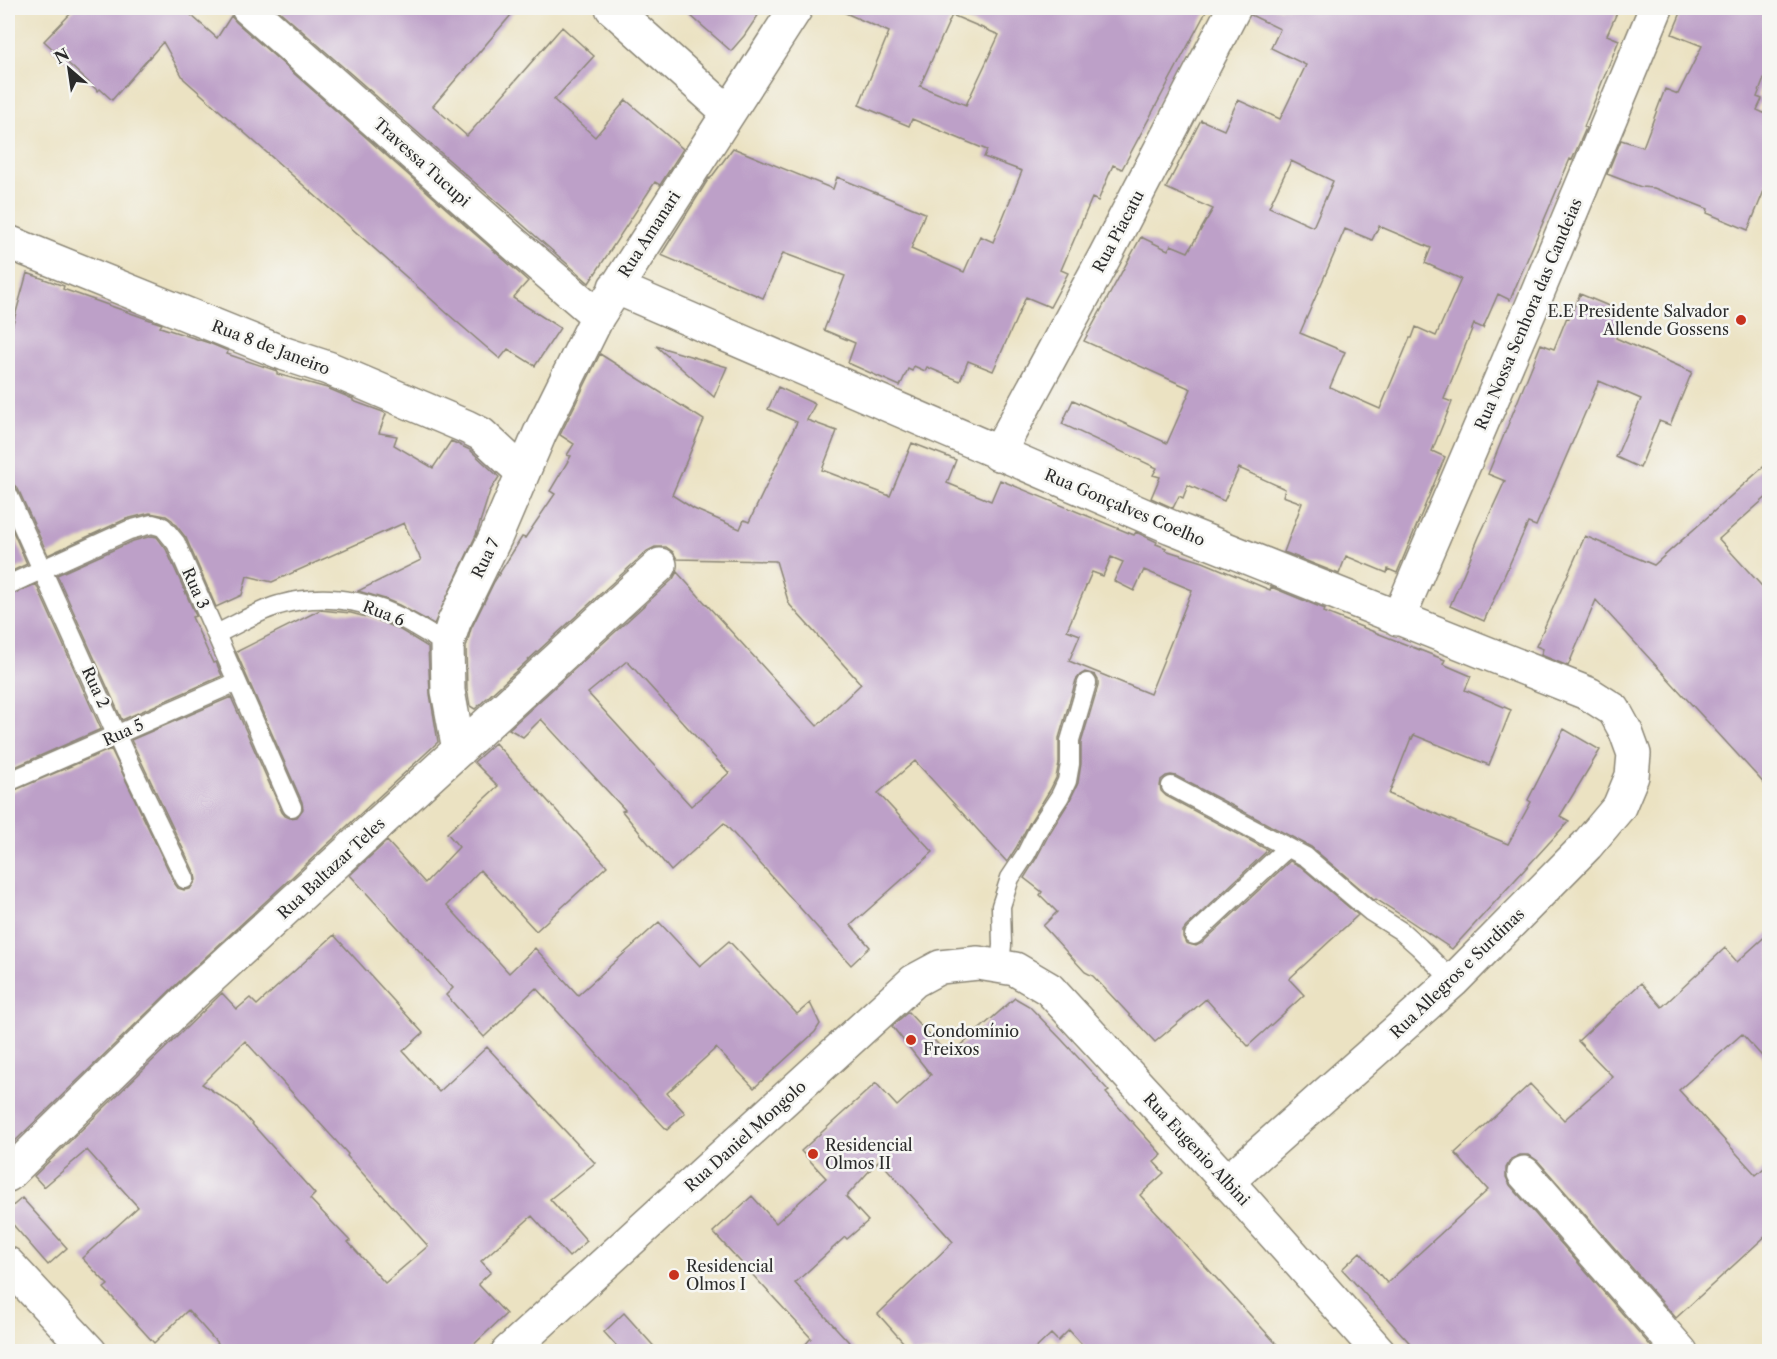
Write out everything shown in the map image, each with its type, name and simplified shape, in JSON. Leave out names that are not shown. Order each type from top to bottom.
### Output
[{"type":"street","name":"Travessa Tucupi","points":[[248,8],[597,316]]},
{"type":"street","points":[[612,8],[728,112]]},
{"type":"street","name":"Rua Amanari","points":[[522,472],[597,316],[796,8]]},
{"type":"street","name":"Rua Piacatu","points":[[998,454],[1105,256],[1234,8]]},
{"type":"street","name":"Rua Nossa Senhora das Candeias","points":[[1398,619],[1656,8]]},
{"type":"street","name":"Rua 8 de Janeiro","points":[[8,242],[285,354],[328,368],[481,434],[522,472]]},
{"type":"street","name":"Rua Gonçalves Coelho","points":[[615,286],[998,454],[1171,527],[1589,694],[1614,710],[1626,732]]},
{"type":"street","points":[[481,434],[540,433]]},
{"type":"street","name":"Rua 7","points":[[447,645],[454,622],[496,536],[522,472]]},
{"type":"street","name":"Rua Baltazar Teles","points":[[8,1175],[195,992],[660,565]]},
{"type":"street","points":[[447,645],[448,692],[459,750]]},
{"type":"street","name":"Rua Allegros e Surdinas","points":[[1227,1182],[1453,981],[1587,845],[1619,807],[1632,776],[1634,754],[1626,732]]},
{"type":"street","name":"Rua Daniel Mongolo","points":[[508,1352],[914,981],[940,967],[978,963],[1000,966]]},
{"type":"street","name":"Rua Eugenio Albini","points":[[1000,966],[1014,969],[1049,989],[1227,1182],[1379,1352]]},
{"type":"street","points":[[1524,1173],[1681,1352]]},
{"type":"street","points":[[8,1263],[90,1352]]},
{"type":"lane","name":"Rua 2","points":[[8,494],[185,879]]},
{"type":"lane","name":"Rua 3","points":[[8,585],[129,530],[152,524],[163,527],[176,543],[292,807]]},
{"type":"lane","name":"Rua 6","points":[[216,634],[277,605],[308,599],[341,599],[376,607],[397,616],[447,645]]},
{"type":"lane","name":"Rua 5","points":[[8,782],[237,682]]},
{"type":"lane","points":[[1000,966],[1001,906],[1010,878],[1067,781],[1071,734],[1087,683]]},
{"type":"lane","points":[[1171,786],[1306,857],[1371,912],[1401,931],[1453,981]]},
{"type":"lane","points":[[1194,935],[1287,848]]},
{"type":"building","points":[[76,8],[183,8],[217,38],[231,16],[528,281],[513,298],[560,328],[535,366],[508,349],[500,359],[449,315],[184,79],[163,42],[112,100],[100,89],[98,91],[44,41]]},
{"type":"building","points":[[276,8],[517,8],[433,106],[467,136],[562,27],[594,56],[554,100],[595,137],[626,100],[683,149],[660,185],[655,182],[589,283]]},
{"type":"building","points":[[682,8],[763,8],[731,51]]},
{"type":"building","points":[[834,8],[1208,8],[1122,169],[1113,165],[1098,201],[1092,198],[1061,270],[1068,273],[1050,307],[1026,297],[993,371],[968,361],[960,381],[927,367],[925,371],[914,366],[912,371],[908,369],[900,386],[848,363],[855,343],[824,330],[845,276],[783,253],[763,298],[661,255],[709,178],[733,148],[833,189],[837,177],[925,213],[911,249],[964,272],[980,236],[993,242],[1022,171],[984,157],[987,150],[912,119],[909,126],[859,105],[889,32]],"holes":[[[952,15],[999,35],[966,105],[920,86]]]},
{"type":"building","points":[[1253,8],[1619,8],[1607,35],[1619,40],[1584,127],[1586,128],[1572,160],[1570,159],[1510,300],[1498,294],[1483,328],[1474,324],[1444,399],[1452,402],[1432,451],[1445,457],[1397,573],[1388,569],[1387,573],[1346,556],[1339,574],[1284,552],[1302,503],[1283,496],[1285,489],[1239,468],[1224,501],[1188,485],[1183,498],[1179,496],[1173,508],[1151,498],[1160,477],[1153,475],[1157,468],[1062,424],[1073,400],[1167,443],[1191,389],[1084,341],[1141,237],[1168,250],[1171,245],[1188,252],[1213,209],[1166,188],[1201,120],[1224,130],[1238,100],[1280,119],[1306,65],[1271,48],[1280,29],[1251,15]],"holes":[[[1291,161],[1333,181],[1313,227],[1269,207]],[[1379,226],[1431,248],[1425,263],[1461,279],[1436,336],[1416,327],[1380,409],[1330,387],[1345,352],[1300,333],[1345,229],[1372,240]]]},
{"type":"building","points":[[1683,8],[1770,8],[1770,63],[1757,97],[1762,99],[1757,110],[1770,116],[1770,176],[1748,230],[1707,213],[1708,209],[1654,188],[1641,187],[1607,174],[1621,140],[1643,147],[1665,89],[1678,94],[1702,46],[1672,34]]},
{"type":"building","points":[[27,273],[64,286],[63,289],[162,324],[160,327],[209,343],[228,351],[227,354],[277,371],[277,374],[327,388],[383,412],[386,414],[379,433],[397,436],[394,445],[433,468],[451,441],[470,450],[499,477],[490,491],[476,535],[434,624],[399,605],[358,591],[421,560],[404,523],[272,582],[247,576],[242,595],[216,607],[186,538],[166,516],[150,513],[126,519],[48,555],[18,489],[8,483],[8,341]]},
{"type":"building","points":[[1580,294],[1616,309],[1614,313],[1625,317],[1616,338],[1692,372],[1670,425],[1659,421],[1640,468],[1616,457],[1641,399],[1599,381],[1536,526],[1528,523],[1484,621],[1450,606],[1505,481],[1488,474],[1541,344],[1554,349],[1567,317],[1569,318]]},
{"type":"building","points":[[656,346],[727,367],[714,397]]},
{"type":"building","points":[[600,354],[704,420],[672,495],[694,509],[740,529],[744,520],[749,522],[797,422],[768,409],[778,387],[815,404],[807,420],[837,431],[822,470],[890,496],[912,443],[956,460],[947,483],[991,501],[1000,480],[1134,535],[1136,532],[1157,542],[1156,544],[1166,548],[1165,550],[1203,562],[1270,590],[1271,587],[1325,609],[1324,612],[1445,660],[1443,664],[1471,676],[1465,690],[1511,710],[1489,765],[1414,735],[1389,794],[1508,844],[1531,802],[1528,800],[1564,729],[1600,750],[1560,816],[1569,821],[1452,949],[1376,899],[1374,900],[1311,847],[1176,776],[1166,776],[1161,780],[1160,786],[1166,796],[1268,850],[1186,927],[1183,937],[1186,943],[1196,946],[1202,943],[1290,861],[1300,866],[1358,915],[1289,979],[1304,995],[1248,1046],[1206,999],[1155,1042],[1043,926],[1057,912],[1040,895],[1042,892],[1024,878],[1078,783],[1081,743],[1098,686],[1095,675],[1085,672],[1076,680],[1059,738],[1059,763],[1056,778],[1007,862],[915,761],[878,793],[933,852],[851,925],[870,947],[851,965],[724,823],[671,871],[622,811],[625,810],[541,719],[523,737],[509,729],[673,579],[677,572],[817,726],[861,684],[789,604],[776,561],[677,559],[666,547],[655,547],[647,551],[475,709],[470,706],[467,689],[466,647],[471,629],[494,582],[522,537],[525,538],[555,494],[550,491],[571,456],[567,455],[574,444],[560,435]],"holes":[[[1111,557],[1123,562],[1114,581],[1134,591],[1144,570],[1192,590],[1150,694],[1069,661],[1080,635],[1067,630],[1092,572],[1103,576]],[[627,661],[729,773],[691,806],[588,693]]]},
{"type":"building","points":[[1770,461],[1770,494],[1719,539],[1770,595],[1770,790],[1596,600],[1568,666],[1541,655],[1543,649],[1536,646],[1585,536],[1654,565]]},
{"type":"building","points":[[8,520],[27,564],[8,573]]},
{"type":"building","points":[[152,536],[157,537],[166,549],[196,616],[192,617],[213,663],[216,662],[222,676],[122,720],[57,575],[133,541]]},
{"type":"building","points":[[36,584],[101,729],[8,770],[8,596]]},
{"type":"building","points":[[320,610],[351,613],[377,620],[397,628],[428,647],[430,694],[438,742],[182,979],[9,1147],[8,793],[111,749],[175,884],[184,890],[190,889],[196,880],[195,874],[131,740],[231,697],[282,812],[290,818],[297,817],[303,809],[302,802],[236,652]]},
{"type":"building","points":[[495,743],[607,866],[536,931],[480,870],[447,905],[509,973],[535,948],[578,995],[659,922],[700,966],[729,941],[797,1014],[810,1003],[820,1024],[815,1032],[754,1088],[716,1048],[667,1093],[685,1113],[667,1130],[536,988],[484,1037],[446,995],[453,988],[350,875],[387,841],[425,883],[459,847],[447,833],[498,786],[474,762]]},
{"type":"building","points":[[1770,932],[1770,1065],[1742,1034],[1679,1090],[1756,1175],[1770,1163],[1770,1232],[1676,1318],[1538,1161],[1529,1155],[1520,1155],[1511,1159],[1506,1168],[1506,1177],[1510,1185],[1656,1352],[1418,1352],[1342,1269],[1360,1252],[1387,1283],[1488,1190],[1455,1153],[1530,1084],[1564,1120],[1613,1077],[1578,1041],[1641,983],[1662,1007],[1725,948],[1737,962]]},
{"type":"building","points":[[334,935],[423,1033],[403,1051],[439,1092],[487,1047],[595,1163],[550,1199],[587,1241],[569,1257],[532,1216],[481,1261],[491,1272],[478,1284],[506,1314],[466,1352],[225,1352],[188,1310],[154,1343],[104,1288],[108,1285],[82,1258],[138,1207],[87,1150],[44,1187],[34,1176],[222,993],[237,1009],[250,998],[257,1005]],"holes":[[[245,1041],[348,1154],[347,1156],[428,1246],[385,1283],[348,1242],[350,1241],[310,1199],[315,1194],[236,1106],[202,1084]]]},
{"type":"building","points":[[1015,998],[1029,1006],[1062,1040],[1109,1091],[1106,1093],[1162,1155],[1154,1162],[1164,1173],[1140,1195],[1284,1352],[1089,1352],[1069,1330],[1058,1341],[1051,1334],[1032,1352],[912,1352],[878,1314],[953,1242],[879,1160],[846,1197],[868,1221],[847,1239],[845,1237],[795,1283],[858,1352],[799,1352],[811,1338],[713,1232],[752,1196],[776,1223],[826,1178],[801,1151],[876,1083],[897,1106],[931,1075],[892,1026],[908,1012],[949,1056]]},
{"type":"building","points":[[22,1198],[67,1248],[48,1265],[8,1219],[8,1210]]},
{"type":"building","points":[[624,1313],[659,1352],[622,1352],[604,1332]]},
{"type":"place","name":"E.E Presidente Salvador Allende Gossens","points":[[1741,320]]},
{"type":"place","name":"Condomínio Freixos","points":[[911,1040]]},
{"type":"place","name":"Residencial Olmos II","points":[[813,1154]]},
{"type":"place","name":"Residencial Olmos I","points":[[674,1275]]}]
